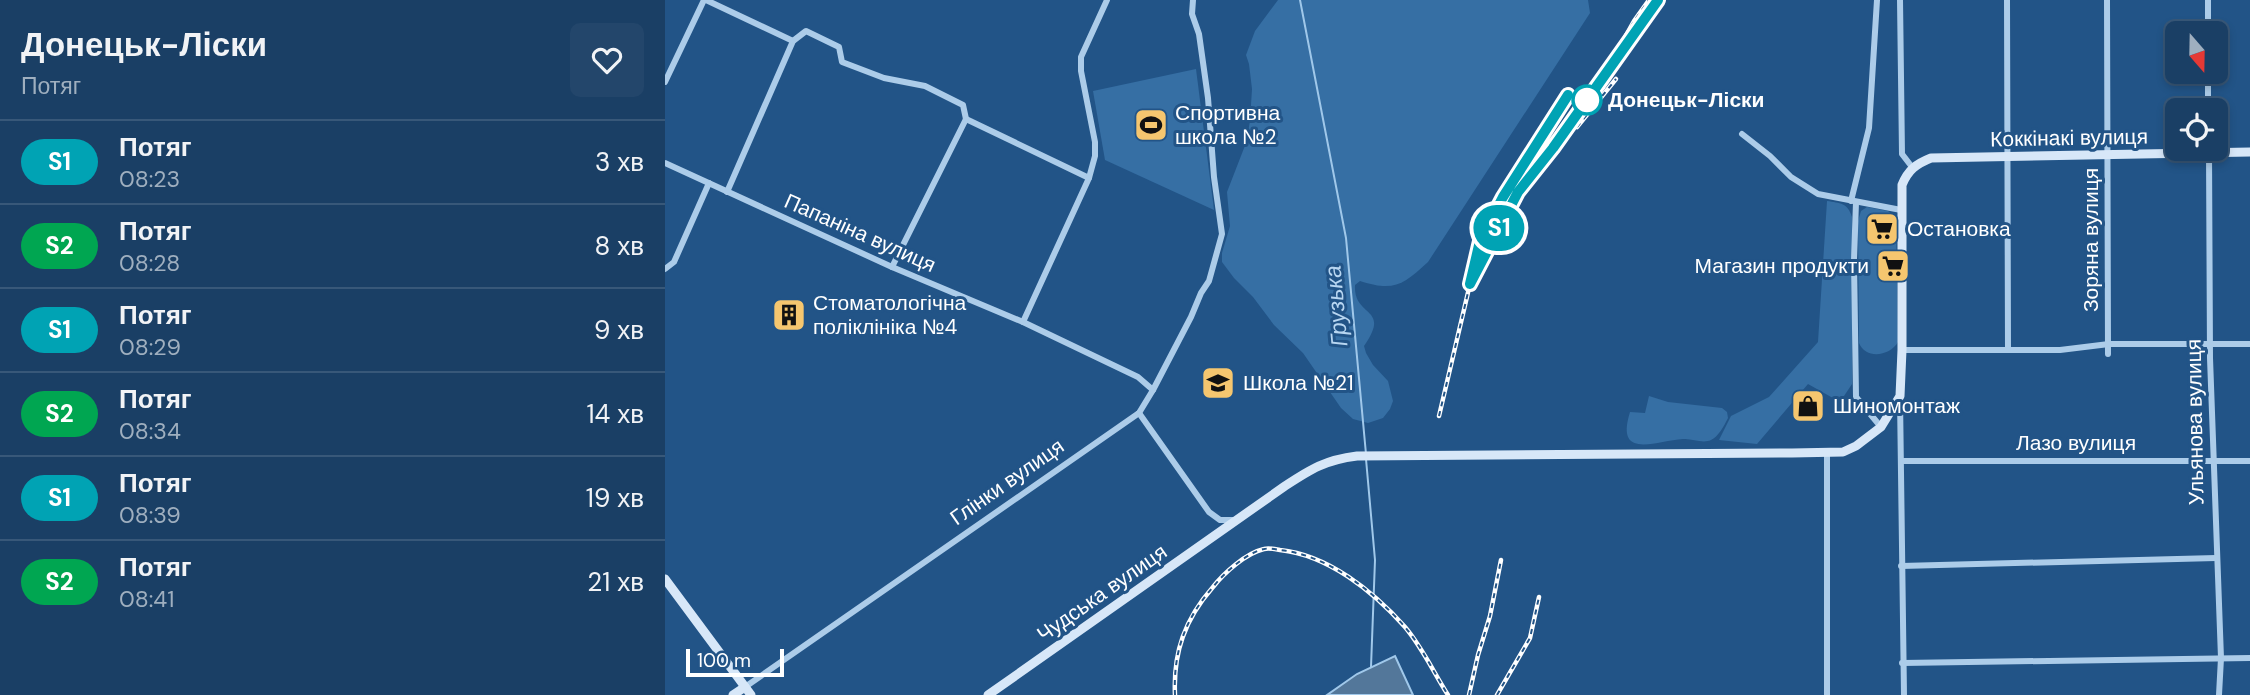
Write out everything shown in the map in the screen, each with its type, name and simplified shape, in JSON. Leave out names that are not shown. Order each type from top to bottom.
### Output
[{"type":"street","points":[[665,82],[705,0],[793,41]]},
{"type":"street","points":[[1023,322],[1090,178],[1095,142],[1081,71],[1081,57],[1107,0]]},
{"type":"street","name":"Глінки вулиця","points":[[733,695],[748,691],[1139,413],[1209,282],[1222,234],[1214,177],[1208,98],[1199,34],[1192,14],[1192,0]]},
{"type":"street","points":[[1878,0],[1869,128],[1853,201],[1856,397],[1881,427],[1900,396]]},
{"type":"street","points":[[1900,0],[1902,154],[1912,167],[1902,186],[1901,210],[1901,566],[1904,695]]},
{"type":"street","points":[[2007,0],[2008,349]]},
{"type":"street","name":"Зоряна вулиця","points":[[2107,0],[2108,354]]},
{"type":"street","points":[[2208,0],[2208,21]]},
{"type":"street","points":[[727,192],[793,41],[806,31],[839,47],[842,62],[884,78],[925,86],[963,105],[966,119],[892,267]]},
{"type":"street","points":[[966,119],[1090,178]]},
{"type":"street","points":[[1742,134],[1791,177],[1818,194],[1901,210]]},
{"type":"street","name":"Коккінакі вулиця","points":[[2228,151],[2250,152]]},
{"type":"street","name":"Коккінакі вулиця","points":[[1912,167],[1931,158],[2165,153]]},
{"type":"street","name":"Ульянова вулиця","points":[[2209,161],[2210,344],[2221,658],[2219,695]]},
{"type":"street","name":"Папаніна вулиця","points":[[665,163],[892,267],[1023,322],[1138,377],[1153,390]]},
{"type":"street","points":[[665,268],[674,262],[709,183]]},
{"type":"street","points":[[1902,350],[2060,350],[2109,344],[2250,344]]},
{"type":"street","points":[[1139,413],[1209,512],[1220,520],[1236,520]]},
{"type":"street","name":"Чудська вулиця","points":[[988,695],[1236,520],[1318,464],[1332,459],[1357,456],[1843,452],[1856,446],[1881,427]]},
{"type":"street","points":[[1827,452],[1827,695]]},
{"type":"street","name":"Лазо вулиця","points":[[1902,461],[2250,461]]},
{"type":"street","points":[[1901,566],[2216,558]]},
{"type":"street","points":[[665,579],[748,691]]},
{"type":"street","points":[[1902,663],[2250,658]]},
{"type":"shaded area","points":[[1278,0],[1588,0],[1590,13],[1428,262],[1412,276],[1397,284],[1381,286],[1360,281],[1355,285],[1359,303],[1373,318],[1374,324],[1364,346],[1366,353],[1388,381],[1393,401],[1383,418],[1368,423],[1353,419],[1341,408],[1303,353],[1274,325],[1222,262],[1230,226],[1227,192],[1246,143],[1250,121],[1252,89],[1246,55],[1255,31]]},
{"type":"shaded area","name":"Спортивна школа №2","points":[[1196,69],[1214,210],[1105,160],[1093,91]]},
{"type":"shaded area","points":[[1827,201],[1846,206],[1852,217],[1852,384],[1840,402],[1808,384],[1757,444],[1719,440],[1731,416],[1769,397],[1818,342]]},
{"type":"shaded area","points":[[1867,207],[1888,211],[1896,218],[1898,342],[1890,350],[1878,354],[1867,352],[1859,343],[1858,221],[1861,211]]},
{"type":"shaded area","points":[[1649,396],[1668,402],[1722,408],[1727,412],[1728,418],[1714,439],[1708,441],[1686,439],[1650,444],[1633,442],[1628,437],[1627,427],[1630,412],[1645,413]]},
{"type":"shaded area","points":[[1395,656],[1413,695],[1327,695],[1357,674]]},
{"type":"waterway","name":"Грузька","points":[[1300,0],[1346,238],[1366,454]]},
{"type":"waterway","name":"Грузька","points":[[1366,459],[1375,560],[1371,667]]},
{"type":"railway","points":[[1439,416],[1470,284],[1518,192],[1553,148],[1605,73],[1649,0]]},
{"type":"railway","points":[[1577,127],[1616,79]]},
{"type":"railway","points":[[1476,260],[1491,218],[1568,95]]},
{"type":"railway","points":[[1175,695],[1179,650],[1195,611],[1229,570],[1257,551],[1267,549],[1298,553],[1315,559],[1349,577],[1379,600],[1411,635],[1448,695]]},
{"type":"railway","points":[[1469,695],[1490,616],[1501,560]]},
{"type":"railway","points":[[1497,695],[1530,638],[1539,597]]},
{"type":"train","name":"S1","points":[[1568,95],[1503,197],[1480,241],[1470,284],[1518,192],[1553,148],[1658,0]]},
{"type":"place","name":"Донецьк-Ліски","points":[[1587,100]]},
{"type":"place","name":"Спортивна школа №2","points":[[1151,125]]},
{"type":"place","name":"Остановка","points":[[1882,229]]},
{"type":"place","name":"Магазин продукти","points":[[1893,266]]},
{"type":"place","name":"Стоматологічна поліклініка №4","points":[[789,315]]},
{"type":"place","name":"Школа №21","points":[[1218,383]]},
{"type":"place","name":"Шиномонтаж","points":[[1808,406]]}]
